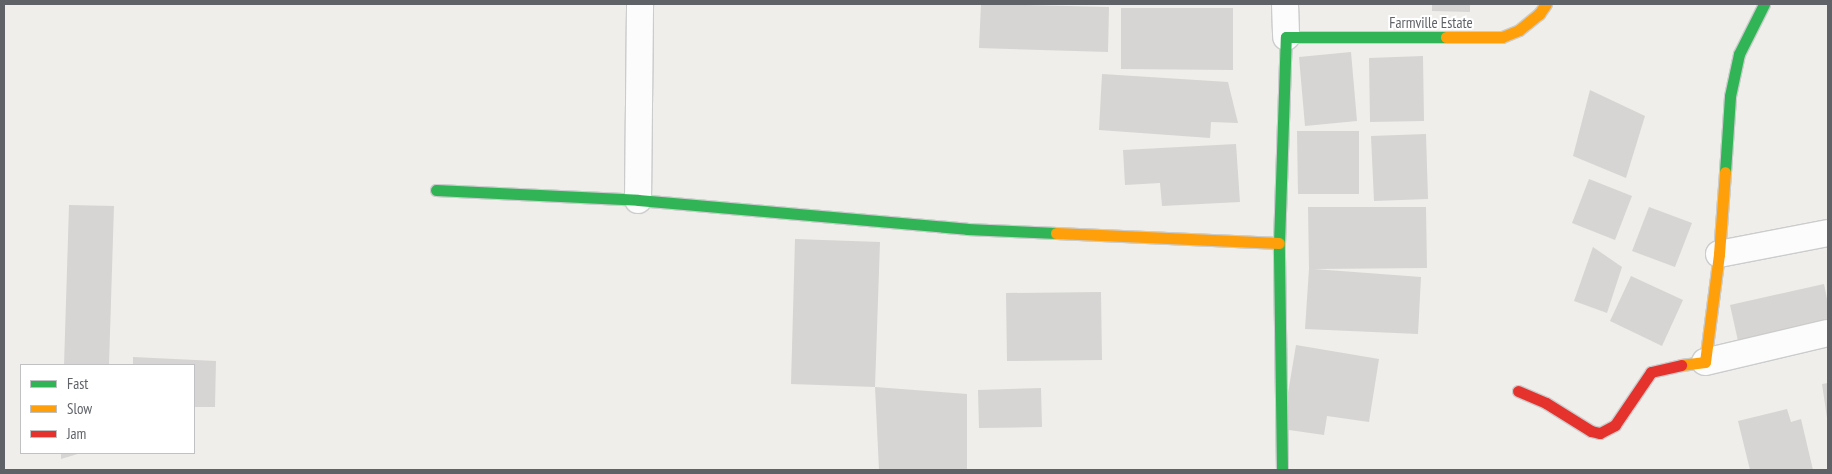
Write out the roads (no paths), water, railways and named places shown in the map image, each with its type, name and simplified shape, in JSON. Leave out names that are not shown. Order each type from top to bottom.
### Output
[{"type":"street","points":[[638,200],[640,4]]},
{"type":"street","points":[[1282,470],[1279,243],[1295,37],[1285,4]]},
{"type":"street","name":"Farmville Estate","points":[[1295,37],[1502,37],[1519,30],[1539,14],[1546,4]]},
{"type":"street","points":[[1705,362],[1719,254],[1730,96],[1739,54],[1764,4]]},
{"type":"street","points":[[436,190],[638,200],[967,229],[1279,243]]},
{"type":"street","points":[[1719,254],[1828,233]]},
{"type":"street","points":[[1518,391],[1546,403],[1591,430],[1600,433],[1608,431],[1615,424],[1651,372],[1665,367],[1705,362],[1828,333]]}]
